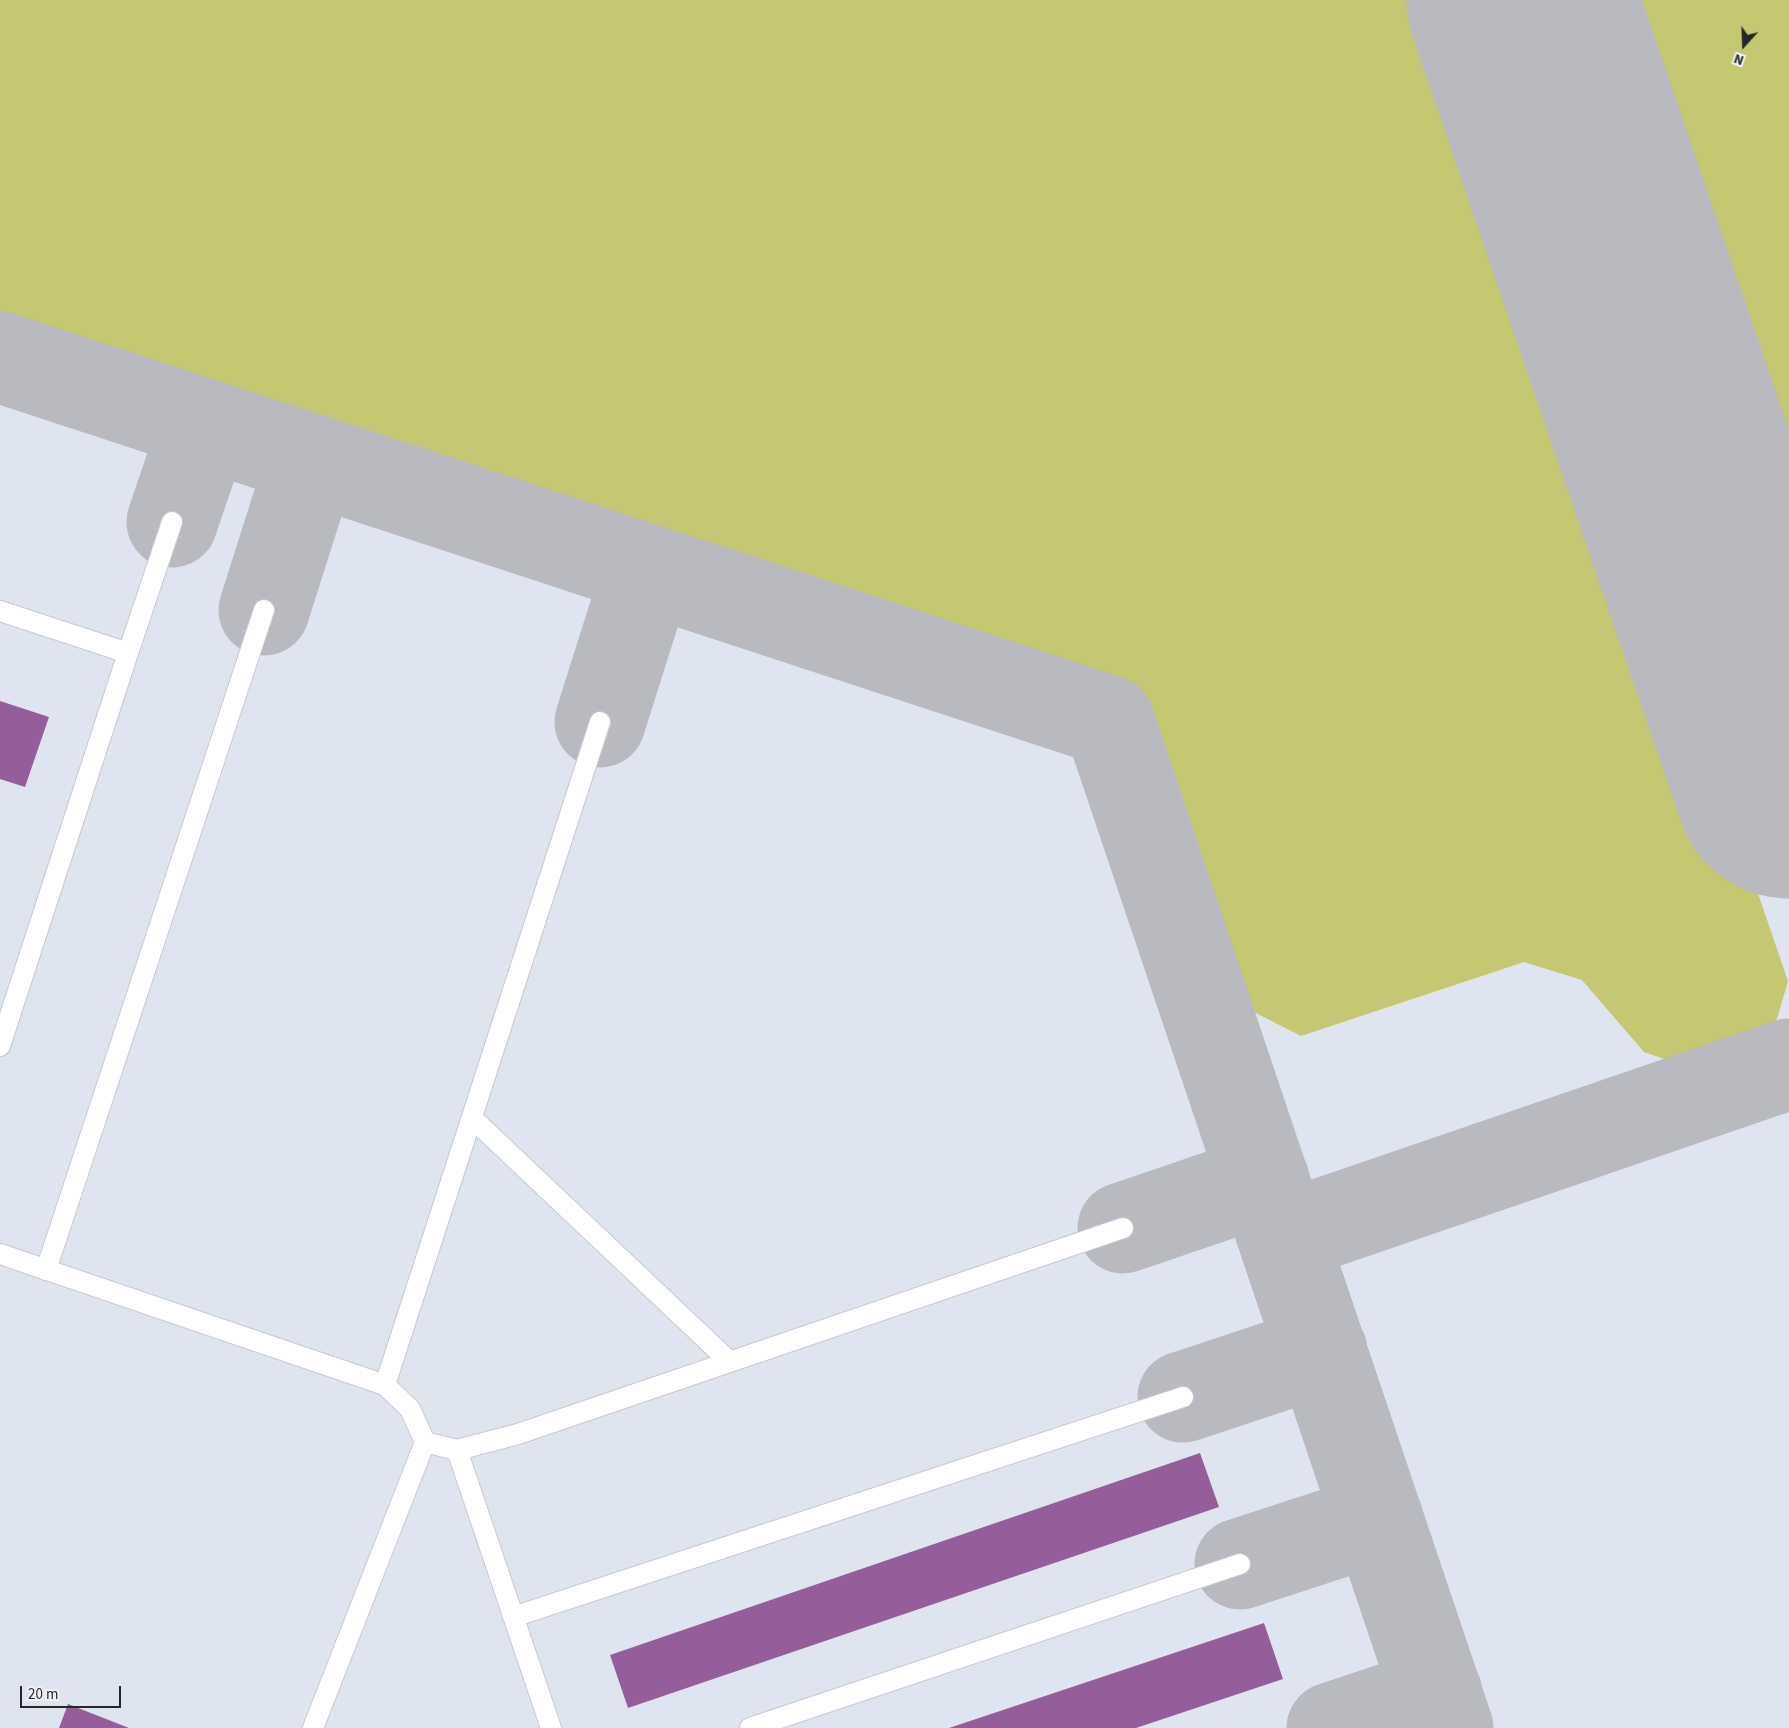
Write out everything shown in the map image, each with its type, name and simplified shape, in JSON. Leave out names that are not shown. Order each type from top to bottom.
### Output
[{"type":"lane","points":[[0,1046],[172,522]]},
{"type":"lane","points":[[46,1270],[264,610]]},
{"type":"lane","points":[[0,611],[128,653]]},
{"type":"lane","points":[[385,1385],[600,722]]},
{"type":"lane","points":[[472,1118],[730,1362]]},
{"type":"lane","points":[[425,1442],[457,1450],[518,1434],[1123,1228]]},
{"type":"lane","points":[[0,1254],[385,1385],[410,1409],[425,1442],[313,1728]]},
{"type":"lane","points":[[513,1617],[1183,1397]]},
{"type":"lane","points":[[457,1450],[551,1728]]},
{"type":"lane","points":[[750,1728],[1240,1564]]},
{"type":"shaded area","points":[[0,0],[1789,0],[1789,1728],[0,1728]]},
{"type":"green space","points":[[0,0],[1451,0],[1788,981],[1771,1039],[1685,1066],[1644,1052],[1582,980],[1524,962],[1301,1036],[1248,1009],[1154,735],[1076,681],[0,318]]},
{"type":"green space","points":[[1589,0],[1789,0],[1789,579]]},
{"type":"building","points":[[0,701],[49,717],[25,787],[0,779]]},
{"type":"building","points":[[1200,1453],[1219,1507],[628,1708],[610,1655]]},
{"type":"building","points":[[1264,1623],[1283,1679],[1136,1728],[949,1728]]},
{"type":"building","points":[[68,1704],[129,1728],[59,1728]]},
{"type":"taxiway","points":[[0,357],[1109,721],[1448,1728]]},
{"type":"taxiway","points":[[172,522],[205,425]]},
{"type":"taxiway","points":[[264,610],[312,459]]},
{"type":"taxiway","points":[[600,722],[648,570]]},
{"type":"taxiway","points":[[1284,1237],[1789,1064]]},
{"type":"taxiway","points":[[1123,1228],[1264,1180]]},
{"type":"taxiway","points":[[1183,1397],[1322,1351]]},
{"type":"taxiway","points":[[1240,1564],[1378,1519]]},
{"type":"taxiway","points":[[1332,1728],[1437,1693]]},
{"type":"runway","points":[[1521,0],[1789,784]]}]
